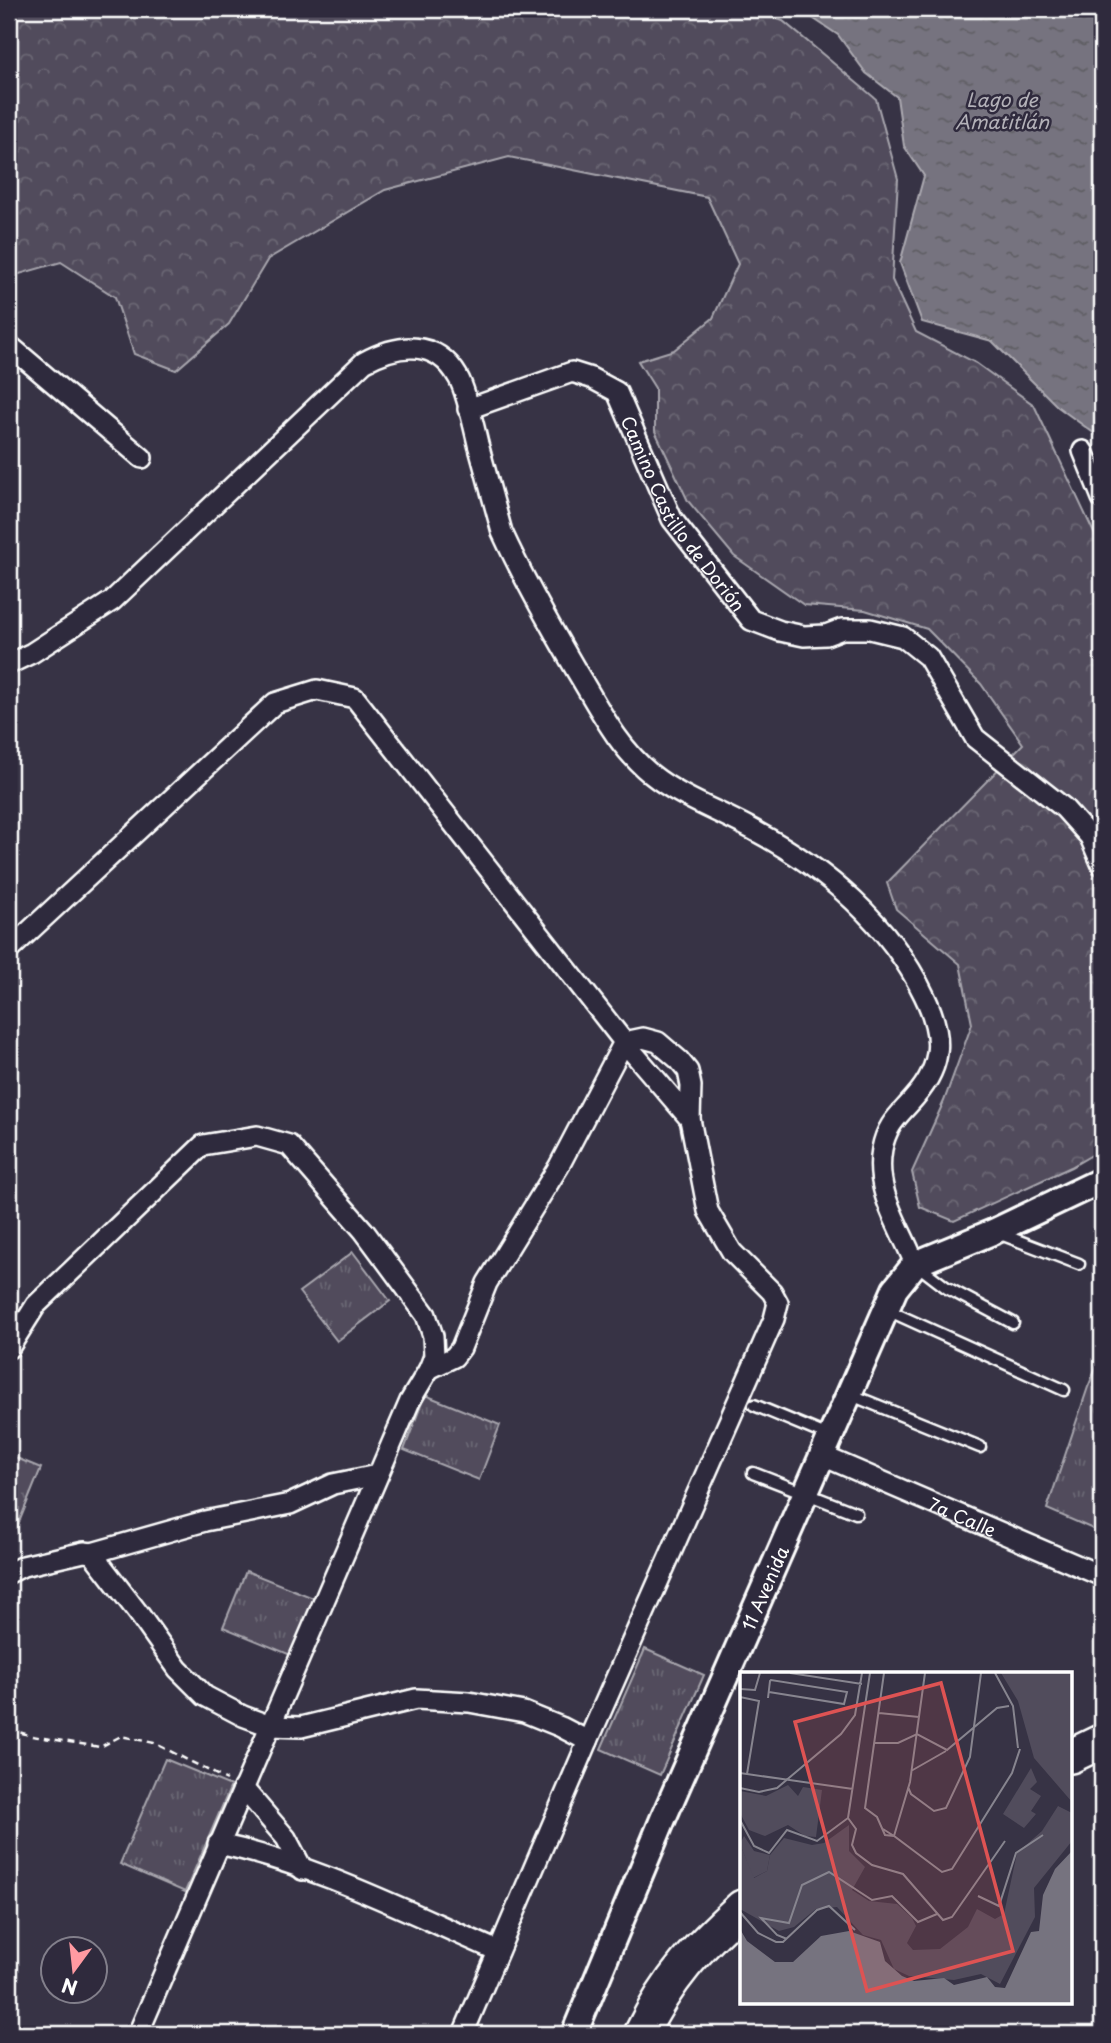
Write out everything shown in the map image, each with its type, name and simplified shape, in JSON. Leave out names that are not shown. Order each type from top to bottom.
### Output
[{"type":"highway","points":[[1072,1737],[1102,1722]]},
{"type":"highway","points":[[1072,1756],[1102,1741]]},
{"type":"highway","points":[[641,2034],[674,1976],[698,1948],[740,1909]]},
{"type":"highway","points":[[663,2034],[695,1983],[740,1934]]},
{"type":"street","points":[[9,348],[10,346],[142,458]]},
{"type":"street","points":[[9,664],[32,653],[112,601],[364,362],[399,348],[415,348],[437,354],[459,377],[506,543],[560,642],[612,730],[630,755],[666,786],[758,832],[833,883],[890,938],[925,996],[937,1035],[937,1060],[924,1086],[891,1121],[882,1149],[881,1166],[881,1185],[886,1200],[915,1264],[995,1231],[1102,1180]]},
{"type":"street","name":"Camino Castillo de Dorión","points":[[468,409],[572,372],[591,377],[617,392],[672,519],[751,620],[779,631],[804,636],[825,635],[842,629],[870,629],[903,637],[928,657],[975,738],[1064,808],[1090,837],[1102,864]]},
{"type":"street","points":[[1083,451],[1102,498]]},
{"type":"street","points":[[9,950],[275,704],[317,690],[355,698],[624,1042],[690,1119]]},
{"type":"street","points":[[463,2034],[587,1741],[758,1357],[778,1303],[772,1293],[732,1252],[708,1211],[690,1119],[691,1086],[688,1072],[680,1060],[658,1042],[643,1038],[624,1042]]},
{"type":"street","points":[[429,1369],[454,1357],[461,1348],[486,1283],[559,1166],[624,1042]]},
{"type":"street","points":[[9,1348],[36,1305],[203,1145],[257,1136],[289,1145],[364,1231],[426,1315],[433,1336],[434,1356],[429,1369],[410,1401],[377,1475],[138,2034]]},
{"type":"street","name":"11 Avenida","points":[[574,2034],[663,1819],[885,1309],[895,1289],[915,1264]]},
{"type":"street","name":"7a Calle","points":[[827,1447],[1102,1576]]},
{"type":"street","points":[[9,1573],[23,1566],[84,1552],[92,1553],[205,1521],[290,1504],[333,1484],[377,1475]]},
{"type":"street","points":[[92,1553],[178,1669],[205,1696],[243,1716],[270,1726],[301,1727],[416,1699],[469,1702],[524,1712],[587,1741]]},
{"type":"street","points":[[243,1788],[286,1838],[303,1870]]},
{"type":"street","points":[[218,1844],[250,1850],[359,1890],[498,1951]]},
{"type":"lane","points":[[995,1231],[1079,1264]]},
{"type":"lane","points":[[915,1264],[947,1288],[1013,1322]]},
{"type":"lane","points":[[885,1309],[1064,1390]]},
{"type":"lane","points":[[849,1394],[980,1447]]},
{"type":"lane","points":[[754,1405],[827,1447]]},
{"type":"lane","points":[[752,1473],[856,1513]]},
{"type":"path","points":[[9,1729],[32,1736],[100,1746],[121,1736],[154,1743],[243,1788]]},
{"type":"green space","points":[[9,9],[749,9],[783,21],[876,99],[898,179],[892,280],[916,332],[976,363],[1034,405],[1102,550],[1102,1149],[1071,1167],[954,1221],[920,1207],[912,1172],[944,1101],[972,1024],[960,964],[896,909],[887,883],[1023,744],[981,684],[927,629],[865,610],[804,605],[734,556],[688,501],[655,431],[655,388],[638,361],[674,350],[713,318],[738,264],[707,197],[509,157],[385,190],[268,259],[229,324],[176,370],[134,354],[115,297],[61,262],[9,277]]},
{"type":"green space","points":[[353,1252],[390,1301],[337,1341],[299,1292]]},
{"type":"green space","points":[[1102,1354],[1102,1533],[1047,1509],[1088,1387]]},
{"type":"green space","points":[[425,1395],[500,1425],[479,1480],[404,1450]]},
{"type":"green space","points":[[9,1455],[41,1468],[9,1547]]},
{"type":"green space","points":[[246,1571],[316,1599],[293,1656],[223,1627]]},
{"type":"green space","points":[[645,1649],[704,1675],[660,1775],[601,1749]]},
{"type":"green space","points":[[165,1759],[231,1786],[185,1892],[120,1864]]},
{"type":"water","name":"Lago de Amatitlán","points":[[799,9],[1102,9],[1102,439],[1058,407],[992,341],[922,322],[900,263],[924,176],[904,146],[897,97],[866,73],[838,35]]}]
